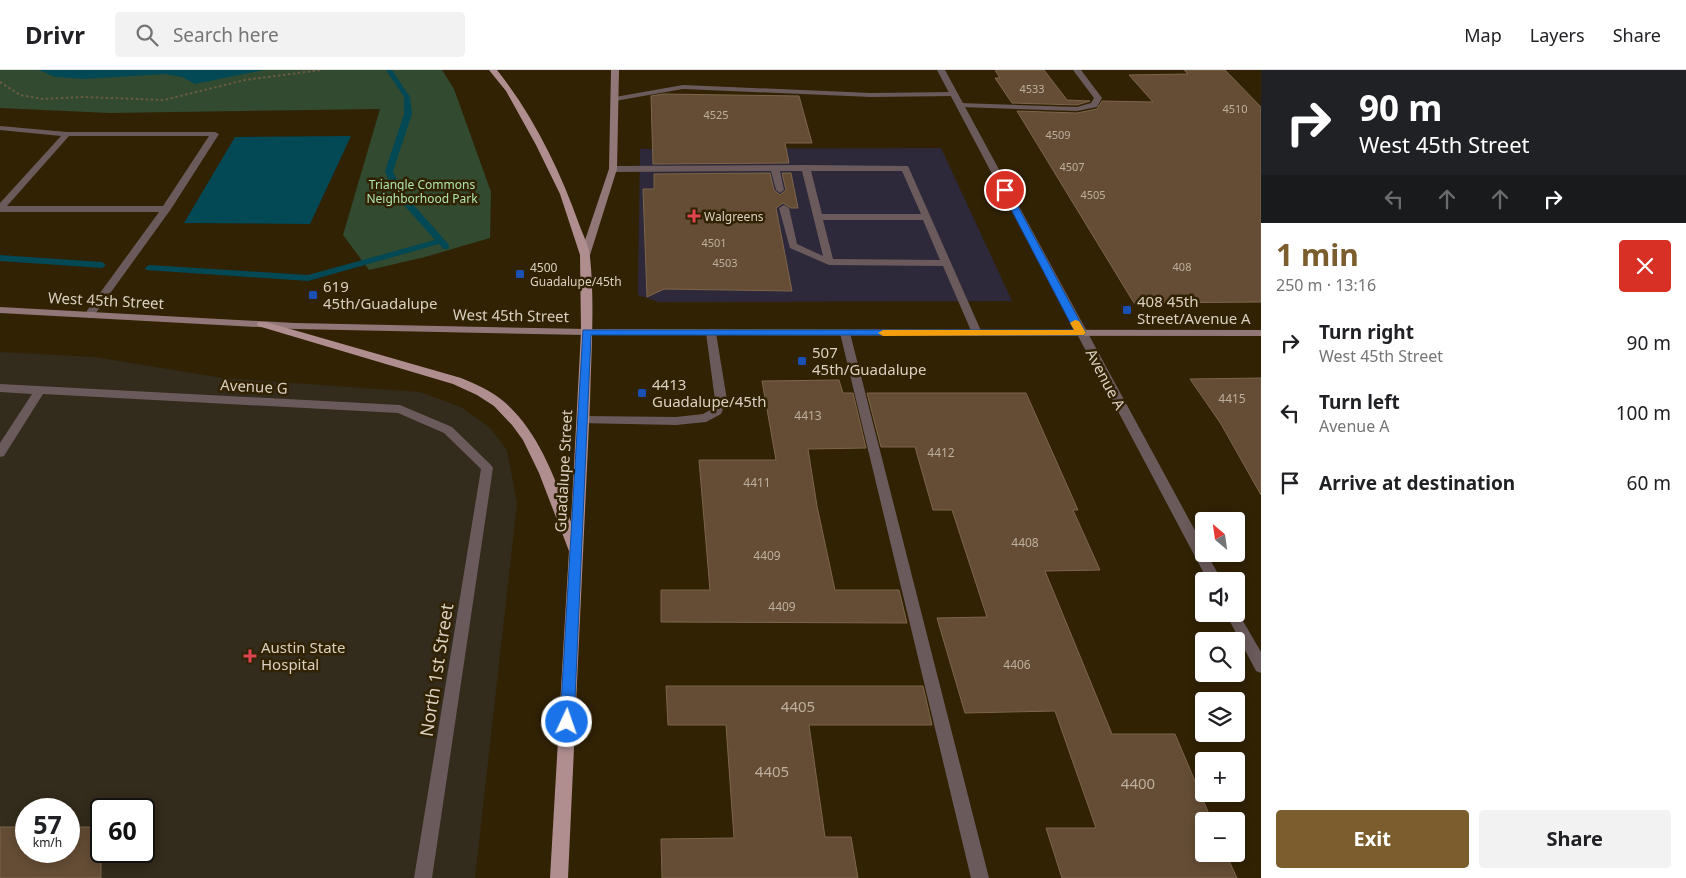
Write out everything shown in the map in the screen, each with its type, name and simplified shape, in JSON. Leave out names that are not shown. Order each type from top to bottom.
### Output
[{"type":"main road","points":[[494,70],[509,90],[540,145],[564,194],[585,255]]},
{"type":"main road","name":"Guadalupe Street","points":[[559,878],[583,420],[586,332],[585,255],[613,169],[615,70]]},
{"type":"main road","name":"West 45th Street","points":[[0,310],[262,324],[586,332],[1261,334]]},
{"type":"main road","points":[[262,324],[457,381],[479,390],[502,407],[516,421],[535,448],[576,553]]},
{"type":"street","name":"Avenue A","points":[[942,70],[1210,572]]},
{"type":"street","points":[[960,105],[1077,109],[1094,105],[1098,98],[1077,70]]},
{"type":"street","points":[[615,98],[683,87],[871,95],[954,94]]},
{"type":"street","points":[[0,128],[67,134],[215,134],[166,209],[90,315]]},
{"type":"street","points":[[67,134],[0,209],[166,209]]},
{"type":"street","points":[[806,168],[829,262]]},
{"type":"street","points":[[613,169],[905,168],[977,333]]},
{"type":"street","points":[[775,169],[780,190]]},
{"type":"street","points":[[784,208],[793,246],[829,262],[946,262]]},
{"type":"street","points":[[819,218],[927,217]]},
{"type":"street","points":[[583,420],[676,421],[706,418],[717,411],[720,400],[711,333]]},
{"type":"street","points":[[845,333],[980,878]]},
{"type":"street","name":"Avenue G","points":[[0,388],[400,409],[448,430],[486,468]]},
{"type":"street","points":[[0,453],[40,390]]},
{"type":"street","name":"North 1st Street","points":[[423,878],[486,468]]},
{"type":"street","points":[[1237,622],[1261,666]]},
{"type":"path","points":[[0,82],[20,95],[43,99],[83,96],[164,100],[245,80],[321,70]]},
{"type":"shaded area","points":[[941,148],[1012,301],[659,302],[638,295],[640,149]]},
{"type":"shaded area","name":"Austin State Hospital","points":[[0,352],[95,357],[223,378],[420,392],[461,407],[490,428],[507,450],[517,503],[475,878],[0,878]]},
{"type":"green space","name":"Triangle Commons Neighborhood Park","points":[[0,70],[442,70],[454,89],[491,192],[490,238],[425,257],[369,270],[343,235],[380,109],[110,113],[0,108]]},
{"type":"water","points":[[39,70],[264,70],[195,84],[182,77],[164,74],[85,79],[55,77]]},
{"type":"water","points":[[351,136],[310,224],[184,223],[235,137]]},
{"type":"building","points":[[995,70],[1044,70],[1067,100],[1090,101],[1077,105],[1012,103],[995,78],[1000,78]]},
{"type":"building","points":[[1184,70],[1225,70],[1261,107],[1261,302],[1134,303],[1017,111],[1077,113],[1097,109],[1102,101],[1153,102],[1129,75],[1188,74]]},
{"type":"building","points":[[663,94],[799,96],[812,143],[785,143],[789,163],[653,164],[651,96]]},
{"type":"building","name":"Walgreens","points":[[770,173],[774,190],[780,195],[786,190],[782,173],[791,173],[798,208],[791,208],[783,203],[776,208],[792,291],[664,289],[647,297],[643,189],[654,189],[654,174]]},
{"type":"building","points":[[1261,378],[1261,495],[1221,424],[1190,379]]},
{"type":"building","points":[[839,380],[843,393],[853,393],[866,448],[808,449],[817,506],[835,590],[899,590],[907,623],[661,622],[661,590],[710,590],[699,460],[776,460],[762,381]]},
{"type":"building","points":[[867,393],[1026,393],[1078,510],[1073,510],[1100,570],[1045,571],[1112,734],[1175,734],[1195,781],[1195,802],[1204,802],[1208,812],[1195,812],[1195,862],[1230,862],[1237,878],[1062,878],[1046,828],[1096,828],[1055,711],[965,713],[937,618],[987,617],[952,510],[933,510],[915,447],[881,447]]},
{"type":"building","points":[[666,686],[923,686],[932,725],[809,725],[825,837],[851,837],[858,878],[662,878],[661,839],[734,838],[726,725],[668,725]]},
{"type":"building","points":[[0,827],[15,827],[15,863],[80,863],[80,827],[90,827],[90,863],[101,863],[101,878],[0,878]]},
{"type":"waterway","points":[[389,70],[407,97],[408,114],[389,171],[398,193],[446,247]]},
{"type":"waterway","points":[[149,268],[308,278],[440,241]]},
{"type":"waterway","points":[[0,258],[102,265]]},
{"type":"slow traffic","points":[[883,333],[1081,333],[1075,323]]},
{"type":"place","name":"Walgreens","points":[[694,216]]},
{"type":"place","name":"4500 Guadalupe/45th","points":[[520,274]]},
{"type":"place","name":"619 45th/Guadalupe","points":[[313,295]]},
{"type":"place","name":"408 45th Street/Avenue A","points":[[1127,310]]},
{"type":"place","name":"507 45th/Guadalupe","points":[[802,361]]},
{"type":"place","name":"4413 Guadalupe/45th","points":[[642,393]]},
{"type":"place","name":"Austin State Hospital","points":[[250,656]]},
{"type":"route","points":[[567,722],[586,332],[1081,333],[1005,190]]}]
